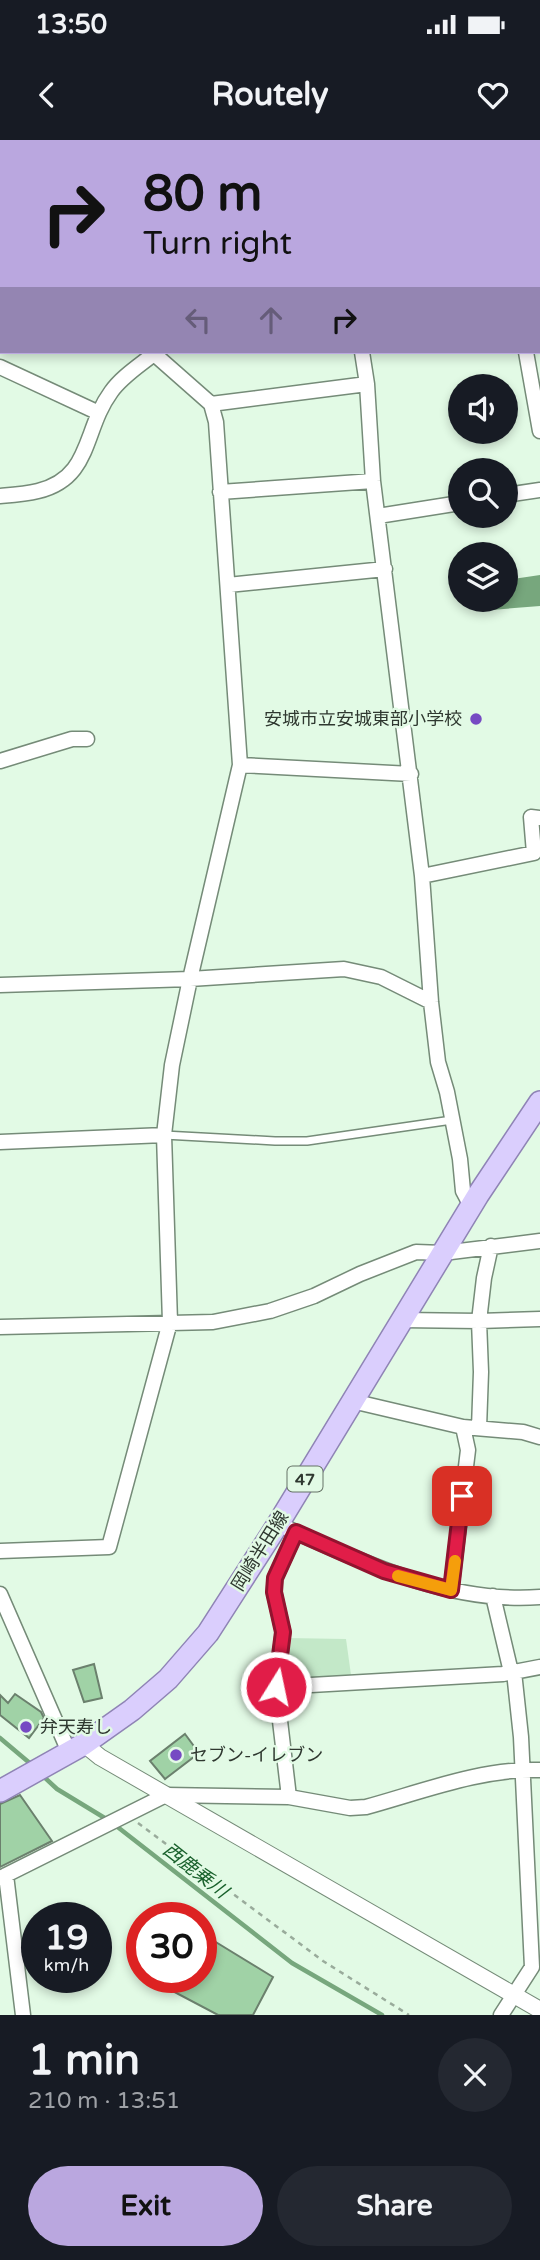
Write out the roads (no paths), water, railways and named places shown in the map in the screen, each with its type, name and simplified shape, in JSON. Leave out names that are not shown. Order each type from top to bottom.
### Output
[{"type":"main road","name":"岡崎半田線","points":[[0,1791],[76,1748],[132,1710],[168,1679],[208,1633],[287,1528],[352,1401],[471,1206],[540,1102]]},
{"type":"street","points":[[0,496],[37,492],[67,478],[79,464],[99,412],[113,390],[152,354]]},
{"type":"street","points":[[0,1551],[109,1547],[170,1322],[164,1135],[172,1065],[240,765],[216,422],[211,404],[156,354]]},
{"type":"street","points":[[362,354],[367,384],[373,481],[422,876],[438,1062],[447,1091],[463,1191],[471,1206]]},
{"type":"street","points":[[531,359],[540,431]]},
{"type":"street","points":[[0,366],[99,412]]},
{"type":"street","points":[[211,404],[367,384]]},
{"type":"street","points":[[220,492],[373,481]]},
{"type":"street","points":[[518,493],[540,490]]},
{"type":"street","points":[[379,516],[448,505]]},
{"type":"street","points":[[228,584],[385,569]]},
{"type":"street","points":[[0,761],[72,739],[88,739]]},
{"type":"street","points":[[240,765],[411,774]]},
{"type":"street","points":[[422,876],[534,853],[531,817],[540,818]]},
{"type":"street","points":[[0,985],[190,979],[344,970],[381,977],[431,1002]]},
{"type":"street","points":[[0,1142],[164,1135]]},
{"type":"street","points":[[0,1328],[214,1322],[270,1311],[314,1296],[416,1252],[443,1253],[540,1241]]},
{"type":"street","points":[[479,1428],[479,1321],[491,1246]]},
{"type":"street","points":[[402,1320],[540,1319]]},
{"type":"street","points":[[352,1401],[463,1427],[523,1432],[540,1437]]},
{"type":"street","points":[[451,1590],[468,1450],[463,1427]]},
{"type":"street","points":[[289,1797],[276,1687],[283,1632],[274,1592],[287,1528],[384,1571],[451,1590],[468,1594],[540,1597]]},
{"type":"street","points":[[0,1594],[76,1748],[100,1757],[540,2010]]},
{"type":"street","points":[[494,1596],[513,1672],[536,1967],[512,1995],[501,2015]]},
{"type":"street","points":[[276,1687],[513,1672],[540,1667]]},
{"type":"street","points":[[23,2015],[3,1877],[166,1795],[289,1797],[351,1808],[366,1807],[471,1779],[522,1770],[540,1770]]},
{"type":"lane","points":[[164,1135],[275,1141],[307,1140],[452,1120]]},
{"type":"waterway","name":"西鹿乗川","points":[[0,1738],[32,1765]]},
{"type":"waterway","name":"西鹿乗川","points":[[43,1776],[57,1789],[108,1820]]},
{"type":"waterway","name":"西鹿乗川","points":[[115,1825],[292,1963],[382,2015]]},
{"type":"place","name":"安城市立安城東部小学校","points":[[476,719]]},
{"type":"place","name":"弁天寿し","points":[[26,1727]]},
{"type":"place","name":"セブン-イレブン","points":[[176,1755]]}]
